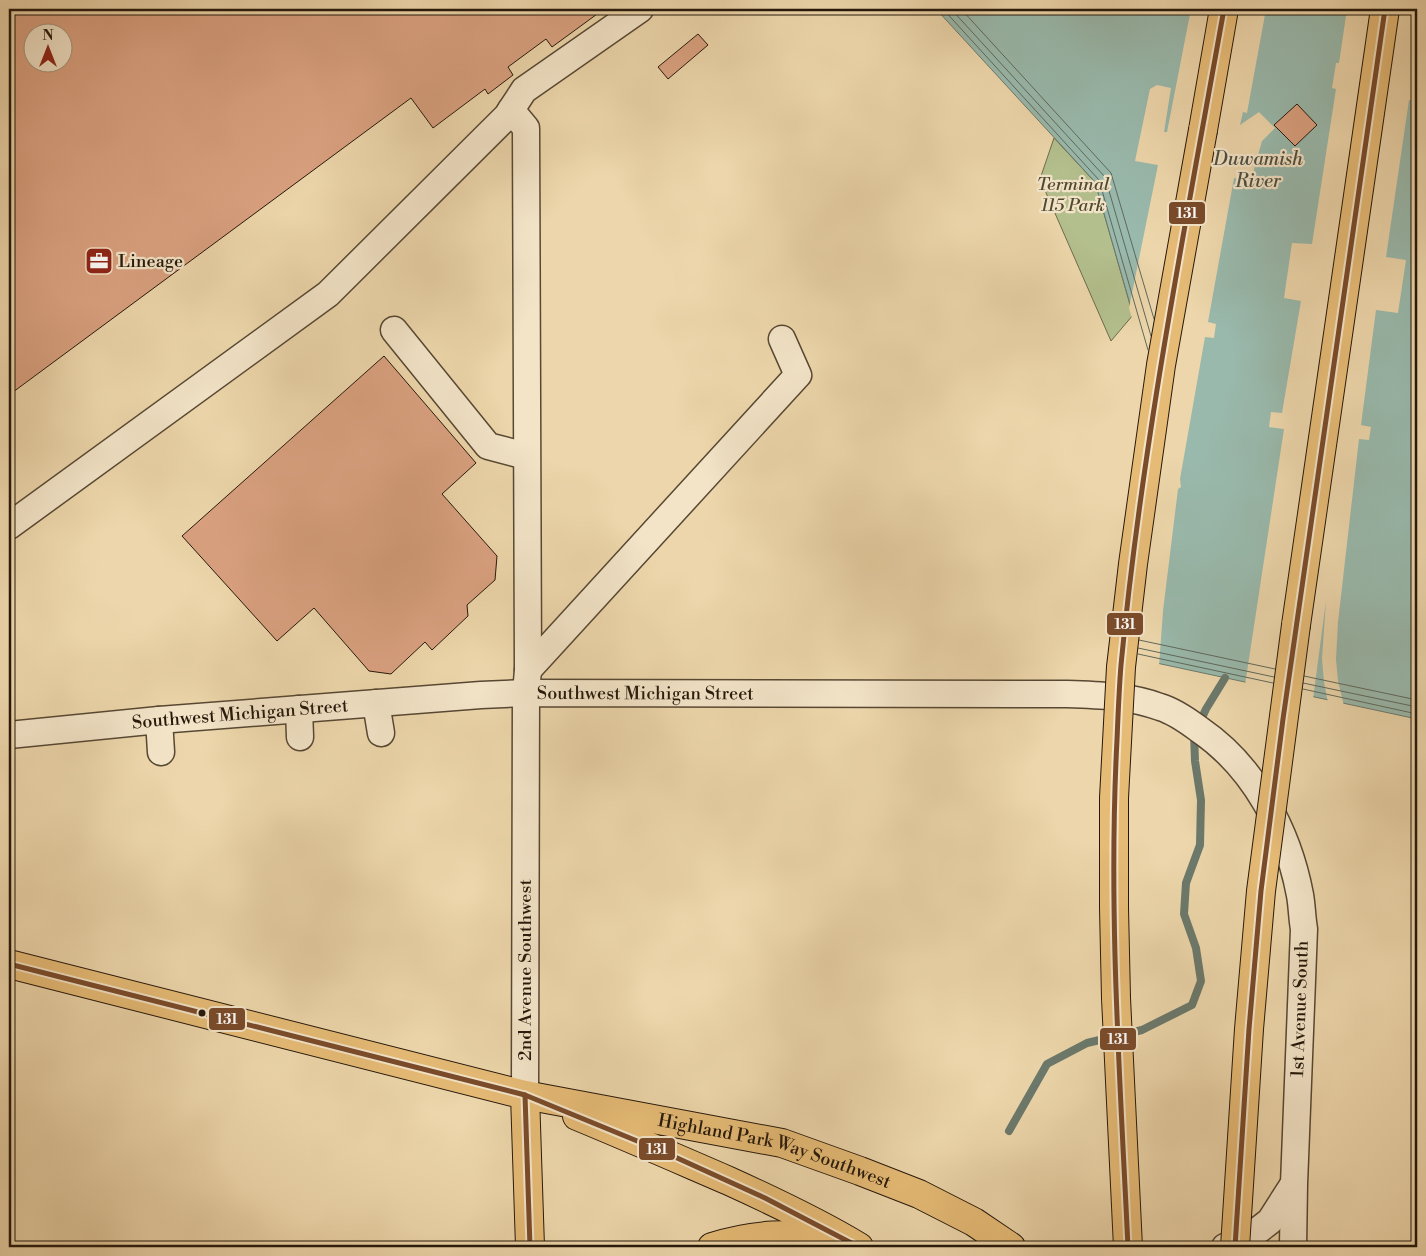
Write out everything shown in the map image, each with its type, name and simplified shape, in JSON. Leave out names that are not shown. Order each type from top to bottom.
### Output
[{"type":"main road","points":[[1128,1247],[1116,998],[1114,908],[1114,798],[1121,667],[1133,564],[1161,365],[1224,9]]},
{"type":"main road","points":[[1235,1247],[1262,881],[1282,719],[1385,9]]},
{"type":"main road","name":"Highland Park Way Southwest","points":[[9,964],[525,1095],[782,1143],[919,1194],[974,1222],[1011,1247]]},
{"type":"main road","name":"Highland Park Way Southwest","points":[[525,1095],[664,1152],[765,1198],[850,1242]]},
{"type":"main road","name":"2nd Avenue Southwest","points":[[525,1095],[530,1247]]},
{"type":"main road","points":[[712,1247],[736,1239],[772,1235],[850,1242]]},
{"type":"street","points":[[9,526],[328,294],[507,116],[524,90],[640,9]]},
{"type":"street","name":"2nd Avenue Southwest","points":[[511,110],[526,128],[527,681],[525,1095]]},
{"type":"street","points":[[394,330],[488,446],[526,456]]},
{"type":"street","points":[[527,681],[798,375],[782,339]]},
{"type":"street","name":"Southwest Michigan Street","points":[[9,735],[158,720],[481,695],[527,681],[1104,695],[1136,699],[1154,704],[1188,721],[1215,740],[1252,782]]},
{"type":"street","points":[[376,703],[381,733]]},
{"type":"street","points":[[299,709],[300,737]]},
{"type":"street","points":[[158,720],[161,752]]},
{"type":"street","name":"1st Avenue South","points":[[1252,782],[1269,808],[1284,841],[1300,896],[1304,929],[1293,1247]]},
{"type":"street","points":[[1225,1247],[1252,1235],[1270,1221],[1294,1184]]},
{"type":"green space","name":"Terminal 115 Park","points":[[1054,138],[1095,182],[1133,315],[1111,341],[1040,179]]},
{"type":"water","name":"Duwamish River","points":[[936,9],[1417,9],[1417,719],[1110,653],[1144,353],[1095,182]]},
{"type":"pier","points":[[1191,9],[1266,9],[1247,113],[1243,112],[1240,125],[1259,112],[1275,128],[1262,141],[1251,180],[1234,178],[1208,322],[1216,324],[1214,338],[1205,337],[1180,479],[1181,487],[1178,489],[1163,611],[1159,666],[1109,656],[1108,653],[1142,353],[1129,308],[1158,165],[1135,161],[1150,89],[1157,85],[1171,88],[1164,132],[1167,132]]},
{"type":"pier","points":[[1347,9],[1417,9],[1417,48],[1413,74],[1417,75],[1413,100],[1409,100],[1386,257],[1406,260],[1398,313],[1376,310],[1361,425],[1371,427],[1369,440],[1359,439],[1338,622],[1336,659],[1338,681],[1344,706],[1328,703],[1324,682],[1322,659],[1326,601],[1313,699],[1245,685],[1284,429],[1269,427],[1271,412],[1282,413],[1301,301],[1284,298],[1292,243],[1312,244],[1336,89],[1332,88],[1336,63],[1339,63]]},
{"type":"building","name":"Lineage","points":[[9,9],[604,9],[552,47],[546,39],[508,67],[513,75],[488,94],[485,89],[433,128],[411,98],[9,395]]},
{"type":"building","points":[[698,34],[708,45],[668,79],[658,67]]},
{"type":"building","points":[[1297,104],[1317,125],[1295,146],[1274,125]]},
{"type":"building","points":[[384,356],[476,463],[442,494],[497,556],[495,580],[467,605],[468,616],[432,650],[425,642],[391,674],[369,671],[314,608],[277,641],[182,536]]},
{"type":"waterway","points":[[1199,724],[1225,678]]},
{"type":"waterway","points":[[1009,1131],[1047,1064],[1087,1043],[1142,1030],[1192,1005],[1201,981],[1196,948],[1184,914],[1186,883],[1200,845],[1201,800],[1195,761],[1194,734]]},
{"type":"transit line","name":"131","points":[[1128,1247],[1114,930],[1115,803],[1121,665],[1140,500],[1180,254],[1224,9]]},
{"type":"transit line","name":"131","points":[[1235,1247],[1249,1029],[1261,891],[1283,719],[1385,9]]},
{"type":"transit line","name":"131","points":[[9,964],[525,1095],[664,1152],[765,1198],[859,1247]]},
{"type":"transit line","name":"131","points":[[525,1095],[530,1247]]},
{"type":"place","name":"Lineage","points":[[99,261]]}]
